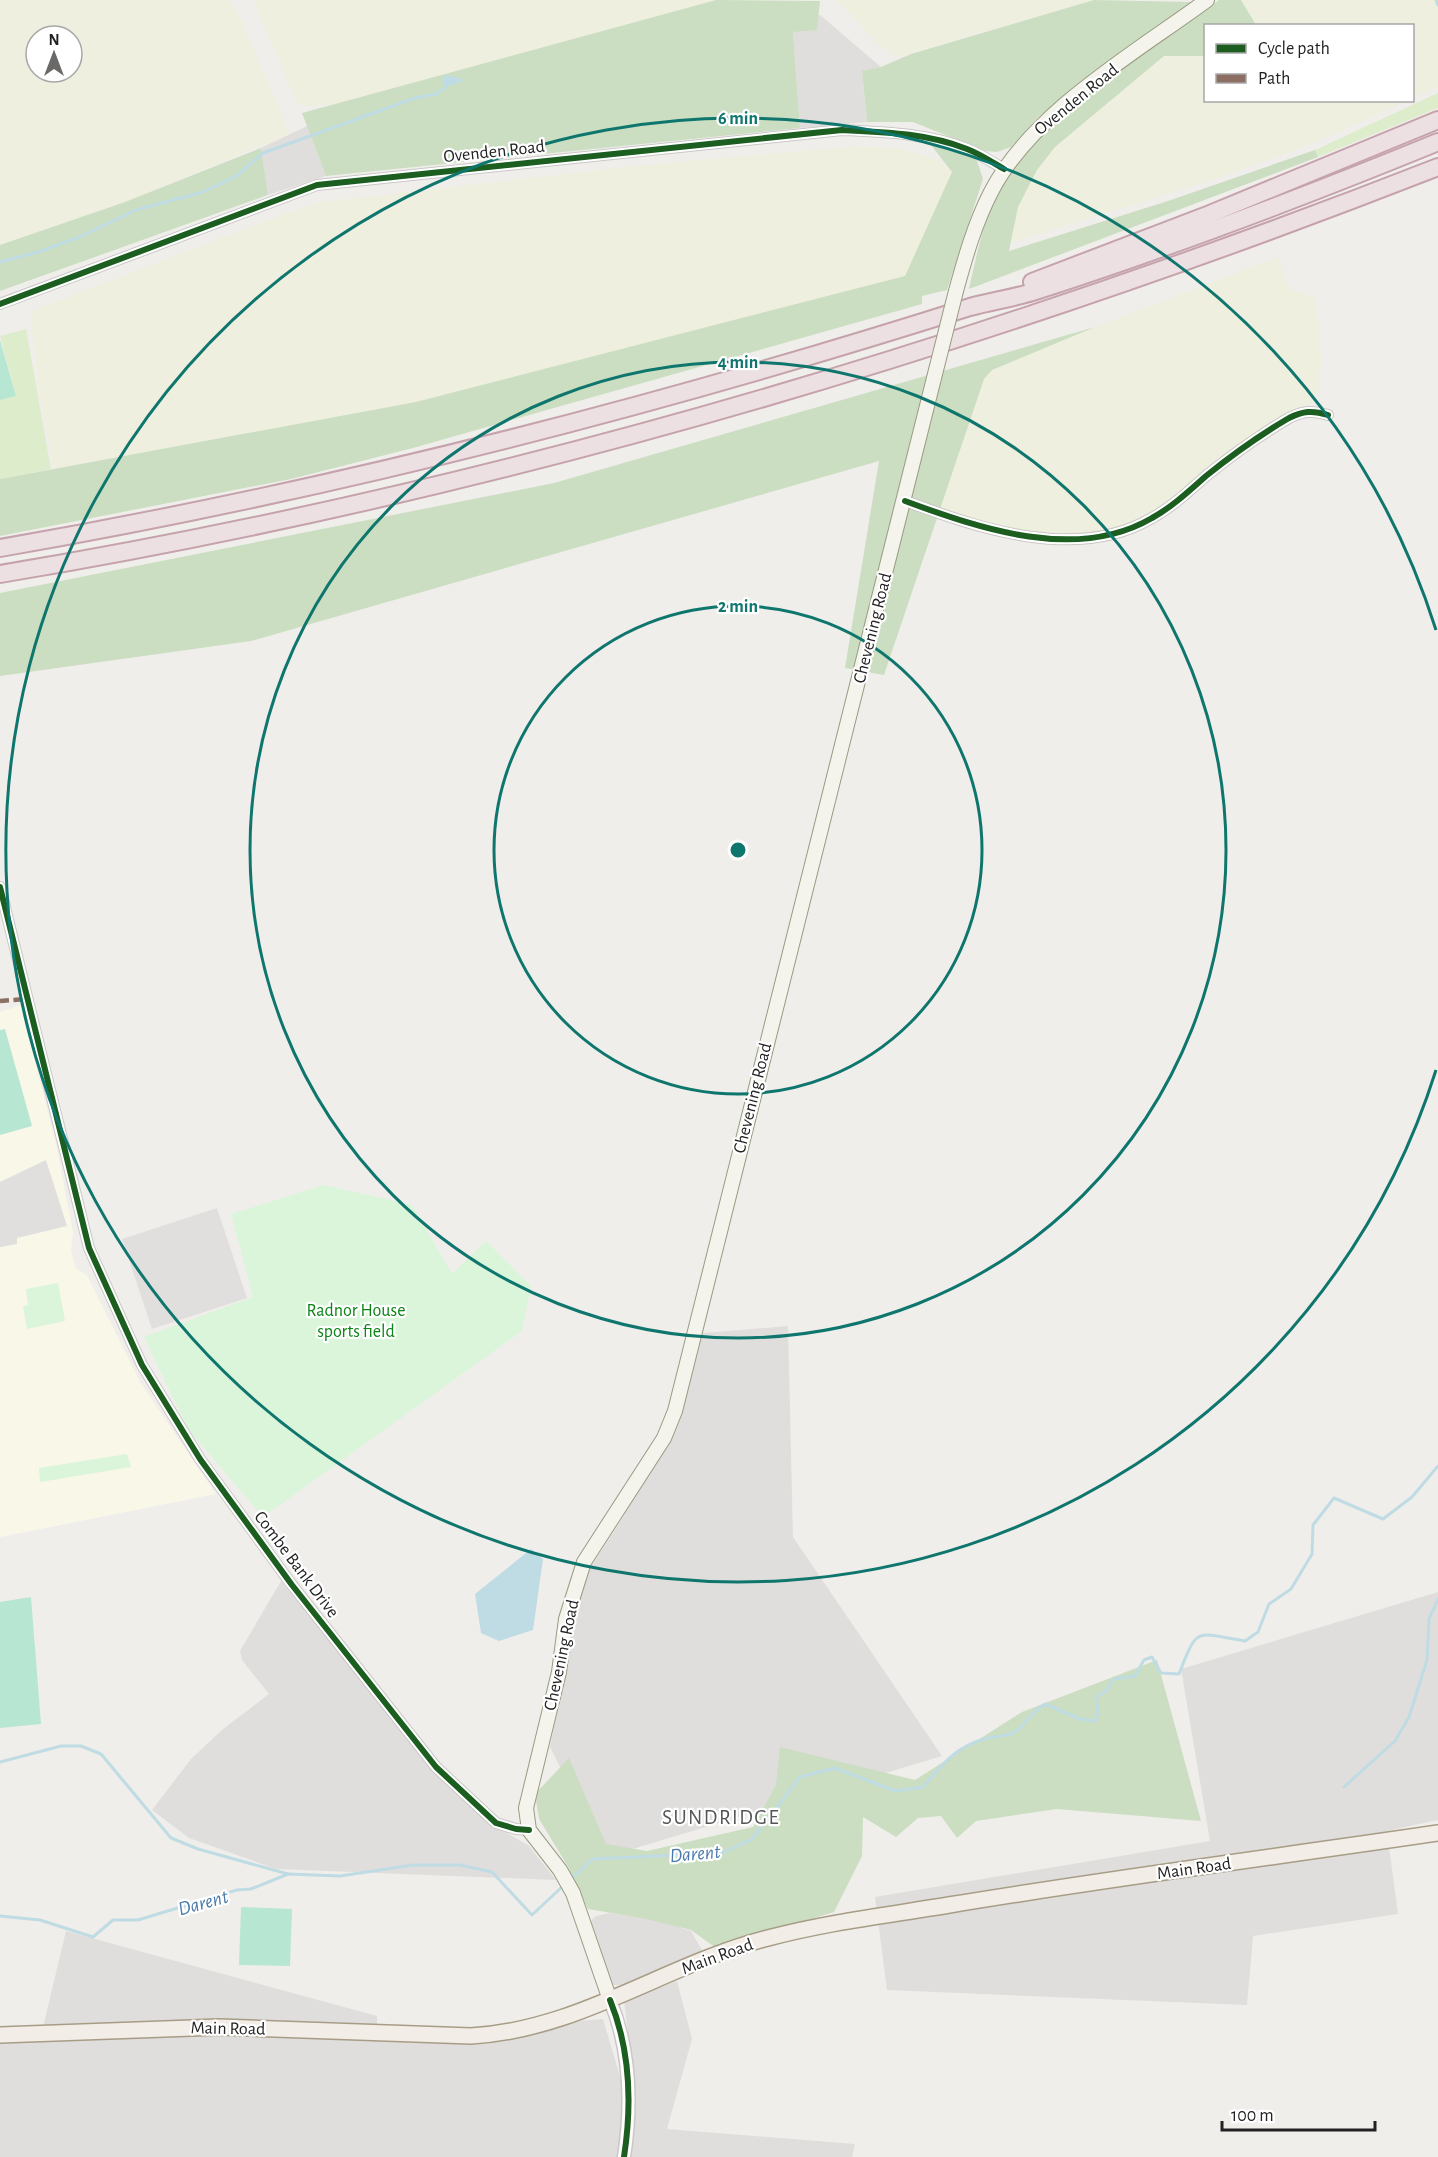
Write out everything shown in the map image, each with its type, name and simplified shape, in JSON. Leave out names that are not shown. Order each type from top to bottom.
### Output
[{"type":"highway","points":[[0,548],[246,502],[457,454],[676,396],[874,339],[976,306],[1438,120]]},
{"type":"highway","points":[[976,306],[1031,293],[1138,256],[1284,203],[1438,142]]},
{"type":"highway","points":[[0,574],[339,508],[487,473],[675,424],[1006,325],[1159,272],[1438,167]]},
{"type":"highway","points":[[1366,195],[1438,178]]},
{"type":"main road","name":"Ovenden Road","points":[[1004,169],[1023,144],[1058,110],[1207,0]]},
{"type":"main road","name":"Chevening Road","points":[[529,1830],[526,1808],[530,1788],[559,1672],[566,1619],[584,1562],[664,1438],[681,1389],[763,1053],[905,501],[956,291],[980,216],[1004,169]]},
{"type":"main road","points":[[529,1830],[560,1870],[573,1893],[610,2000]]},
{"type":"main road","name":"Main Road","points":[[0,2035],[219,2027],[495,2035],[532,2028],[610,2000],[723,1951],[768,1937],[847,1920],[1043,1889],[1438,1833]]},
{"type":"street","name":"Ovenden Road","points":[[0,304],[316,185],[842,130],[905,134],[939,140],[968,149],[1004,169]]},
{"type":"street","points":[[905,501],[950,517],[1003,530],[1057,539],[1090,539],[1125,532],[1153,518],[1288,418],[1302,411],[1316,411],[1328,416]]},
{"type":"street","name":"Combe Bank Drive","points":[[0,887],[78,1210],[96,1266],[142,1365],[200,1459],[292,1585],[436,1767],[496,1822],[529,1830]]},
{"type":"street","points":[[610,2000],[618,2023],[628,2074],[628,2132],[624,2157]]},
{"type":"shaded area","points":[[820,15],[881,67],[862,72],[867,122],[800,128],[792,17]]},
{"type":"shaded area","points":[[307,126],[326,176],[268,195],[261,148]]},
{"type":"shaded area","points":[[21,1005],[57,1149],[73,1232],[71,1251],[76,1269],[87,1275],[140,1382],[216,1494],[0,1537],[0,1012]]},
{"type":"shaded area","points":[[46,1160],[67,1226],[17,1238],[17,1244],[0,1247],[0,1182]]},
{"type":"shaded area","points":[[217,1208],[247,1298],[152,1329],[122,1239]]},
{"type":"shaded area","points":[[788,1326],[793,1537],[942,1756],[606,1857],[550,1747],[579,1602],[590,1568],[624,1516],[703,1333]]},
{"type":"shaded area","points":[[281,1581],[433,1770],[484,1819],[529,1846],[556,1880],[276,1869],[189,1838],[152,1810],[191,1759],[223,1729],[269,1694],[242,1660],[240,1651]]},
{"type":"shaded area","points":[[1438,1592],[1438,1820],[1387,1831],[1398,1914],[1253,1936],[1247,2005],[887,1990],[875,1897],[1210,1841],[1181,1669]]},
{"type":"shaded area","points":[[610,1913],[660,1921],[691,1931],[703,1952],[620,1985],[611,1985],[591,1921],[596,1916]]},
{"type":"shaded area","points":[[66,1931],[377,2016],[377,2036],[603,2019],[621,2080],[624,2131],[621,2157],[0,2157],[0,2043],[42,2041],[44,2023]]},
{"type":"shaded area","points":[[677,1981],[692,2039],[667,2129],[855,2144],[852,2157],[631,2157],[634,2131],[633,2074],[624,2001]]},
{"type":"green space","points":[[0,0],[229,0],[242,21],[290,134],[125,202],[0,245]]},
{"type":"green space","points":[[253,0],[716,0],[330,105],[304,106],[297,103]]},
{"type":"green space","points":[[716,0],[820,1],[817,30],[793,32],[800,128],[326,176],[302,113]]},
{"type":"green space","points":[[837,0],[1094,0],[897,57],[879,45]]},
{"type":"green space","points":[[1094,0],[1191,2],[1037,118],[1011,147],[997,152],[985,151],[913,122],[867,122],[862,71],[881,67],[911,54]]},
{"type":"green space","points":[[1219,0],[1241,0],[1255,24],[1204,24],[1204,56],[1164,56],[1055,147],[1037,170],[1018,207],[1009,251],[1168,201],[1315,150],[1318,157],[969,289],[991,208],[1015,167],[1038,139],[1066,113],[1127,64]]},
{"type":"green space","points":[[1241,0],[1438,0],[1438,86],[1414,98],[1414,24],[1255,24]]},
{"type":"green space","points":[[1164,56],[1204,56],[1204,102],[1405,102],[1309,145],[1216,179],[1010,243],[1018,207],[1037,170],[1055,147]]},
{"type":"green space","points":[[1438,93],[1438,108],[1318,157],[1315,150]]},
{"type":"green space","points":[[931,145],[965,152],[976,158],[983,179],[947,290],[922,296],[922,304],[413,448],[291,479],[0,536],[0,479],[416,402],[905,276],[952,172]]},
{"type":"green space","points":[[855,146],[901,149],[939,160],[952,172],[905,277],[416,402],[54,469],[39,392],[30,317],[34,310],[320,202],[634,166]]},
{"type":"green space","points":[[261,148],[268,195],[0,291],[0,245],[125,202]]},
{"type":"green space","points":[[1278,257],[1285,280],[1291,289],[1315,298],[1320,331],[1321,361],[1318,392],[1313,403],[1295,409],[1277,419],[1168,504],[1140,521],[1109,531],[1075,536],[1025,531],[939,511],[984,379],[992,370],[1095,327]]},
{"type":"green space","points":[[1095,327],[992,370],[984,379],[884,675],[845,668],[879,461],[251,641],[0,676],[0,593],[554,483]]},
{"type":"green space","points":[[26,329],[51,469],[0,479],[0,400],[16,396],[0,336]]},
{"type":"green space","points":[[0,340],[16,396],[0,400]]},
{"type":"green space","points":[[5,1029],[32,1126],[0,1135],[0,1030]]},
{"type":"green space","name":"Radnor House sports field","points":[[324,1185],[412,1205],[452,1274],[486,1241],[531,1286],[522,1331],[263,1517],[188,1429],[144,1337],[253,1297],[231,1214]]},
{"type":"green space","points":[[58,1283],[65,1321],[27,1329],[23,1306],[28,1305],[26,1289]]},
{"type":"green space","points":[[127,1454],[131,1467],[40,1482],[39,1468]]},
{"type":"green space","points":[[31,1597],[41,1724],[0,1728],[0,1602]]},
{"type":"green space","points":[[1157,1660],[1201,1821],[1057,1809],[976,1821],[957,1838],[941,1816],[918,1818],[896,1837],[863,1817],[862,1856],[834,1912],[716,1948],[691,1930],[588,1909],[567,1865],[539,1819],[535,1794],[569,1758],[606,1844],[647,1851],[753,1827],[776,1785],[780,1747],[915,1780],[1022,1712]]},
{"type":"green space","points":[[241,1907],[292,1909],[290,1966],[239,1965]]},
{"type":"water","points":[[445,75],[460,78],[463,81],[446,87],[442,82]]},
{"type":"water","points":[[531,1549],[543,1559],[533,1630],[499,1641],[481,1633],[475,1594]]},
{"type":"waterway","points":[[1436,0],[1438,5]]},
{"type":"waterway","points":[[0,262],[38,252],[82,236],[136,210],[203,192],[235,177],[263,153],[415,98],[436,94],[446,87]]},
{"type":"waterway","name":"Darent","points":[[570,1880],[592,1859],[722,1853],[752,1839],[800,1777],[835,1768],[896,1791],[923,1787],[957,1752],[984,1739],[1015,1732],[1045,1704],[1080,1719],[1095,1721],[1098,1713],[1096,1697],[1106,1691],[1114,1679],[1135,1676],[1144,1660],[1152,1657],[1161,1673],[1179,1674],[1190,1647],[1200,1636],[1245,1641],[1258,1632],[1269,1604],[1291,1589],[1312,1554],[1313,1525],[1334,1498],[1383,1519],[1412,1497],[1438,1466]]},
{"type":"waterway","points":[[1344,1787],[1395,1741],[1409,1717],[1427,1660],[1429,1619],[1438,1599]]},
{"type":"waterway","points":[[0,1762],[61,1746],[81,1746],[101,1754],[171,1838],[198,1849],[288,1874]]},
{"type":"waterway","name":"Darent","points":[[0,1916],[40,1920],[93,1937],[113,1920],[138,1920],[237,1890],[251,1889],[288,1874],[340,1876],[413,1865],[460,1865],[492,1872],[532,1915],[563,1886]]},
{"type":"marked path","points":[[0,1001],[27,999]]},
{"type":"cycle path","points":[[0,304],[317,185],[842,130],[905,134],[936,140],[972,151],[1004,169]]},
{"type":"cycle path","points":[[905,501],[965,522],[997,530],[1061,539],[1092,538],[1123,531],[1159,514],[1236,453],[1289,418],[1308,412],[1328,415]]},
{"type":"cycle path","points":[[0,887],[89,1248],[142,1365],[200,1459],[292,1585],[436,1767],[496,1823],[529,1830]]},
{"type":"cycle path","points":[[610,2000],[622,2038],[628,2077],[628,2117],[624,2157]]},
{"type":"district","name":"SUNDRIDGE","points":[[721,1817]]}]
